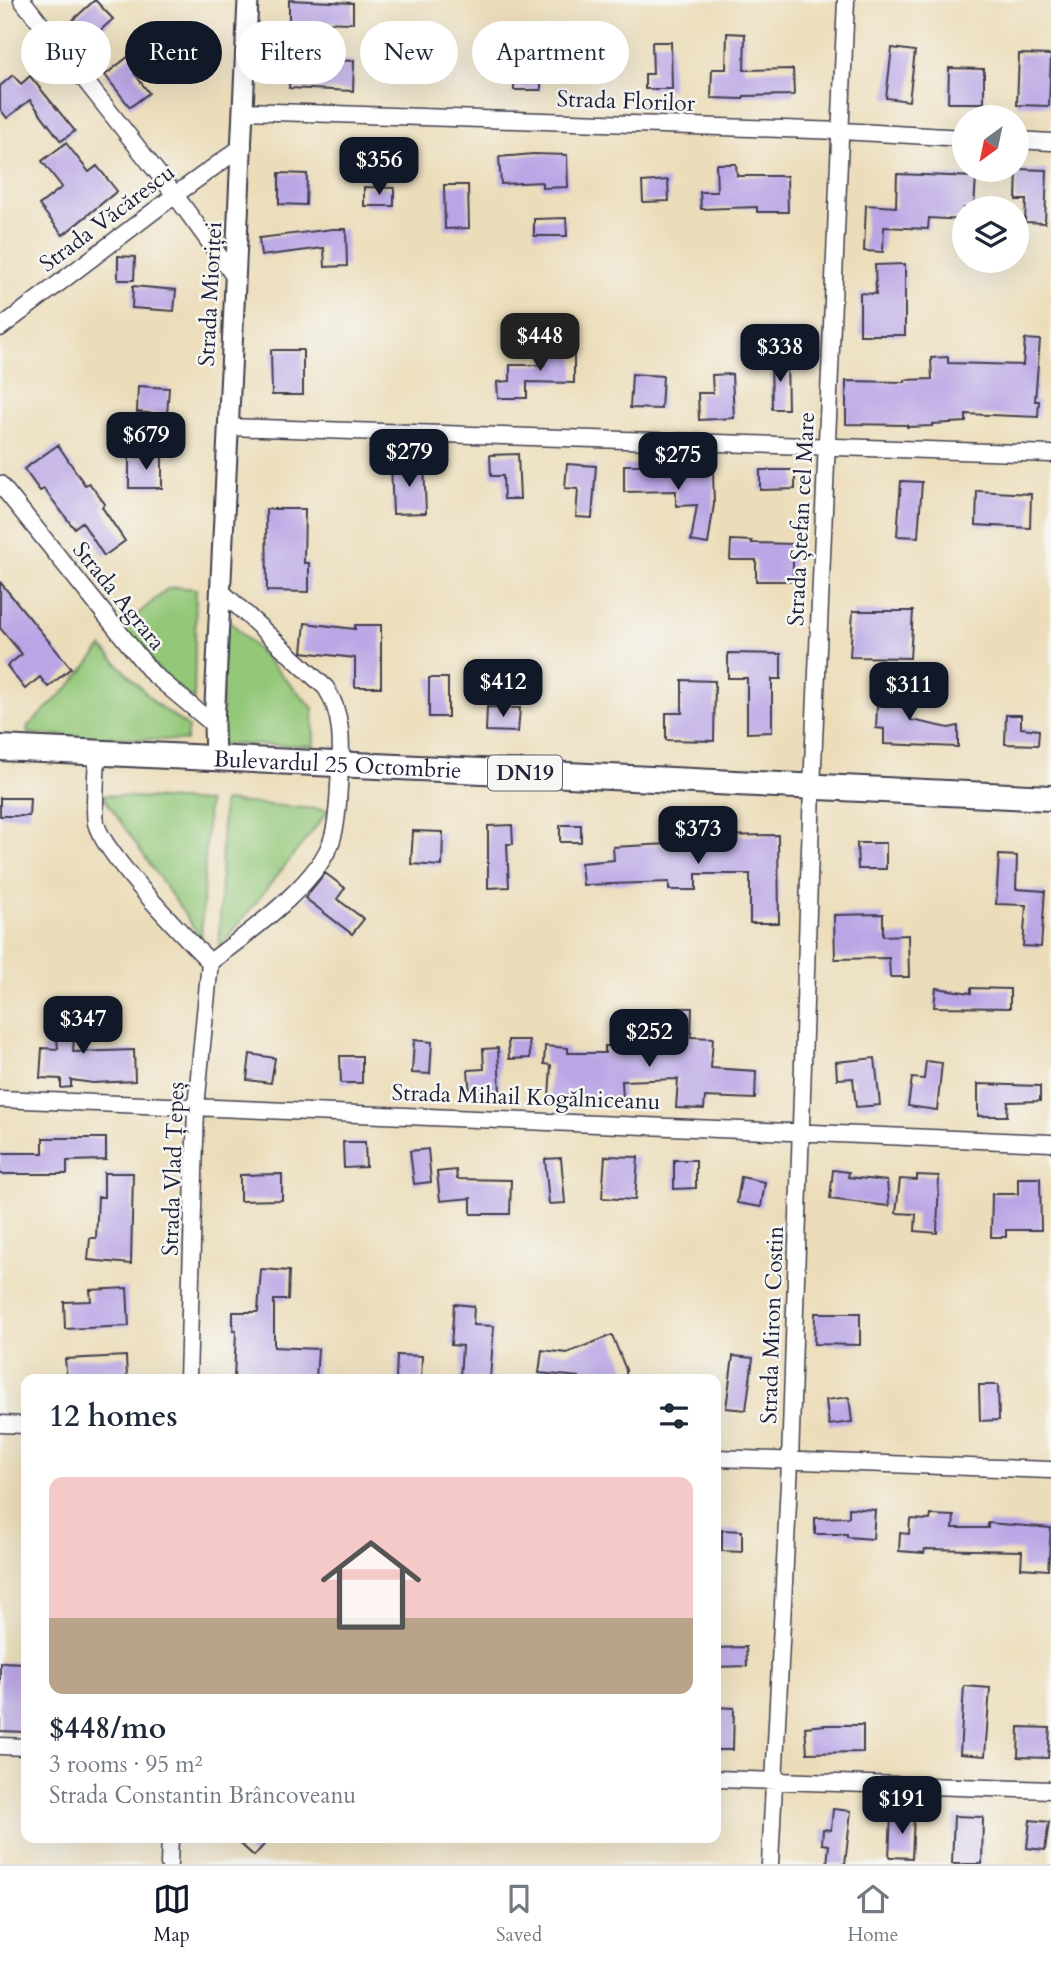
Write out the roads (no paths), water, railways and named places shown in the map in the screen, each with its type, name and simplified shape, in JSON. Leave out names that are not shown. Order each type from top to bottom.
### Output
[{"type":"main road","name":"Bulevardul 25 Octombrie","points":[[0,748],[1051,798]]},
{"type":"street","points":[[22,0],[175,195],[234,276]]},
{"type":"street","name":"Strada Mioriței","points":[[215,758],[214,725],[248,0]]},
{"type":"street","name":"Strada Ștefan cel Mare","points":[[811,788],[846,0]]},
{"type":"street","name":"Strada Florilor","points":[[243,111],[841,131],[952,137]]},
{"type":"street","points":[[1029,141],[1051,142]]},
{"type":"street","name":"Strada Văcărescu","points":[[0,328],[243,146]]},
{"type":"street","points":[[229,428],[1051,454]]},
{"type":"street","name":"Strada Agrara","points":[[0,484],[152,673],[214,725]]},
{"type":"street","points":[[97,752],[96,824],[131,876],[210,962],[256,928],[299,888],[327,852],[336,820],[341,764],[340,715],[335,702],[327,688],[220,590]]},
{"type":"street","name":"Strada Miron Costin","points":[[770,1864],[790,1462],[811,788]]},
{"type":"street","name":"Strada Vlad Țepeș","points":[[188,1374],[196,1107],[210,962]]},
{"type":"street","name":"Strada Mihail Kogălniceanu","points":[[0,1100],[1051,1143]]},
{"type":"street","points":[[0,1424],[21,1425]]},
{"type":"street","points":[[721,1458],[1051,1471]]},
{"type":"street","points":[[0,1746],[21,1747]]},
{"type":"street","points":[[721,1779],[1051,1790]]},
{"type":"street","points":[[169,1864],[170,1843]]}]
